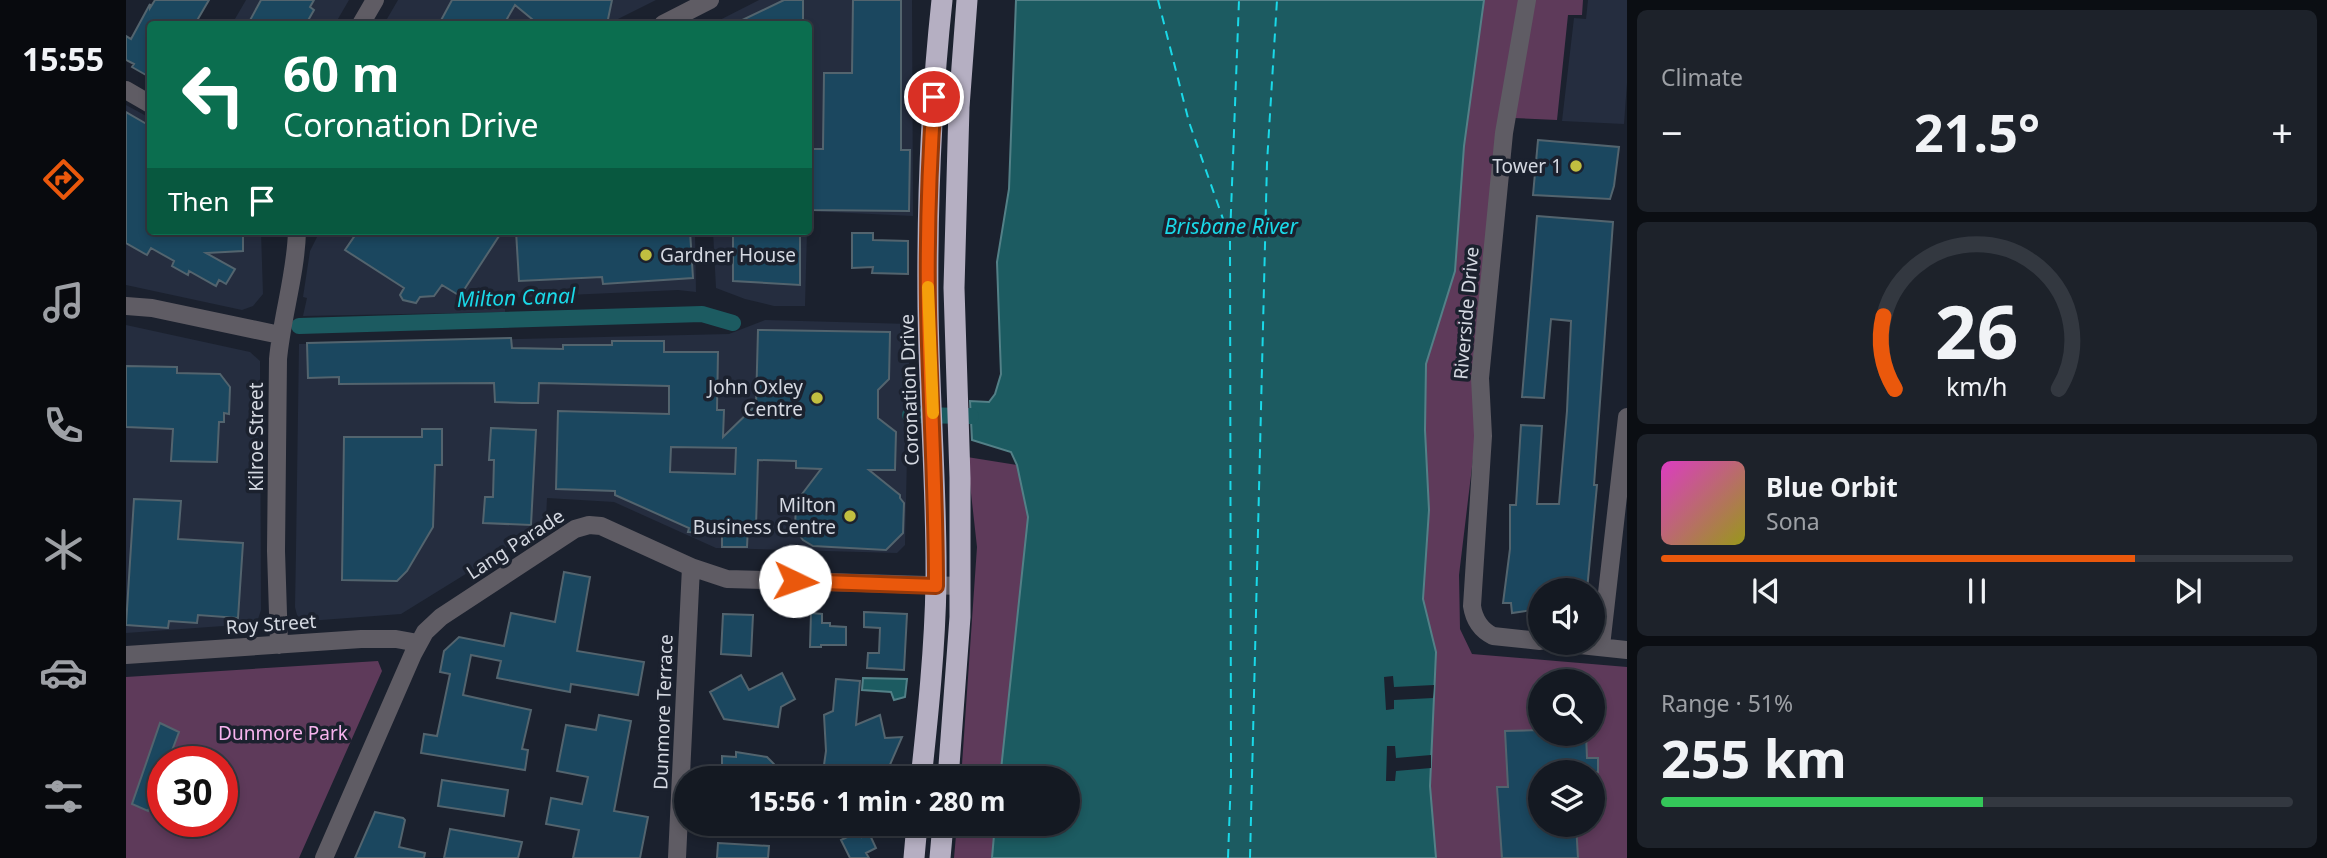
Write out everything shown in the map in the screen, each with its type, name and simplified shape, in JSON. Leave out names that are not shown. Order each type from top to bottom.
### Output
[{"type":"highway","name":"Coronation Drive","points":[[922,766],[936,586],[928,308],[932,124],[942,0]]},
{"type":"highway","points":[[949,766],[960,586],[954,288],[958,107],[967,0]]},
{"type":"highway","points":[[914,858],[916,836]]},
{"type":"highway","points":[[940,858],[942,836]]},
{"type":"street","points":[[363,21],[375,0]]},
{"type":"street","points":[[672,21],[710,0]]},
{"type":"street","name":"Riverside Drive","points":[[1527,0],[1504,133],[1480,378],[1483,436],[1472,606],[1473,614],[1482,628],[1493,636],[1528,640]]},
{"type":"street","points":[[126,90],[147,102]]},
{"type":"street","name":"Kilroe Street","points":[[279,645],[276,551],[278,359],[297,235]]},
{"type":"street","points":[[126,298],[146,307]]},
{"type":"street","points":[[126,306],[146,307],[280,335]]},
{"type":"street","points":[[1605,612],[1627,417]]},
{"type":"street","name":"Lang Parade","points":[[324,858],[425,632],[441,617],[575,528],[601,526],[691,568],[727,579],[960,586]]},
{"type":"street","name":"Dunmore Terrace","points":[[677,858],[691,568]]},
{"type":"street","name":"Roy Street","points":[[126,655],[387,639],[418,643]]},
{"type":"street","points":[[1605,647],[1627,650]]},
{"type":"shaded area","points":[[246,0],[349,0],[337,21],[234,21]]},
{"type":"shaded area","points":[[398,0],[656,0],[614,21],[386,21]]},
{"type":"shaded area","points":[[759,0],[912,0],[913,216],[812,211],[812,21],[718,21]]},
{"type":"shaded area","points":[[1588,0],[1627,0],[1624,124],[1562,121],[1574,18],[1586,19]]},
{"type":"shaded area","points":[[126,105],[147,116],[147,235],[261,235],[263,294],[253,306],[242,310],[126,285]]},
{"type":"shaded area","points":[[318,235],[695,235],[696,292],[678,290],[505,298],[505,312],[303,316],[310,251]]},
{"type":"shaded area","points":[[713,235],[807,235],[805,306],[774,306],[716,288]]},
{"type":"shaded area","points":[[765,320],[910,324],[905,545],[897,553],[716,548],[614,502],[547,498],[546,520],[490,559],[401,614],[308,621],[297,615],[299,344],[729,334]]},
{"type":"shaded area","points":[[126,325],[250,352],[260,361],[261,610],[258,619],[251,624],[126,633]]},
{"type":"green space","points":[[1484,0],[1583,0],[1582,15],[1568,15],[1557,120],[1514,118],[1459,575],[1460,629],[1472,654],[1627,667],[1627,858],[1436,858],[1430,786],[1436,652],[1423,599],[1429,510],[1425,430],[1426,364],[1455,271],[1464,146]]},
{"type":"green space","points":[[967,457],[1017,465],[1028,517],[1001,766],[962,766],[977,547]]},
{"type":"green space","name":"Dunmore Park","points":[[378,661],[382,671],[299,858],[126,858],[126,677]]},
{"type":"green space","points":[[956,836],[994,836],[992,858],[954,858]]},
{"type":"water","name":"Brisbane River","points":[[1016,0],[1484,0],[1464,146],[1455,271],[1426,364],[1425,430],[1429,510],[1423,599],[1436,652],[1430,786],[1436,858],[992,858],[994,836],[1080,836],[1080,766],[1001,766],[1028,517],[1017,465],[1011,452],[972,440],[970,401],[989,402],[995,394],[1001,374],[997,262],[1009,189]]},
{"type":"water","points":[[863,678],[907,679],[905,697],[894,700],[891,692],[862,690]]},
{"type":"pier","points":[[1393,676],[1394,687],[1434,685],[1433,698],[1394,700],[1394,709],[1386,710],[1384,677]]},
{"type":"pier","points":[[1387,746],[1395,746],[1396,758],[1431,755],[1431,768],[1396,771],[1395,781],[1386,781]]},
{"type":"building","points":[[155,0],[209,0],[197,21],[147,21],[146,75],[126,60],[126,36],[131,39],[150,4],[150,8]]},
{"type":"building","points":[[261,0],[314,0],[310,7],[314,10],[308,21],[250,21]]},
{"type":"building","points":[[452,0],[612,0],[608,21],[534,21],[515,5],[506,21],[441,21]]},
{"type":"building","points":[[784,0],[803,0],[803,21],[740,21]]},
{"type":"building","points":[[853,0],[901,0],[901,150],[910,150],[909,211],[812,210],[812,149],[823,149],[824,73],[852,73]]},
{"type":"building","points":[[126,112],[147,124],[147,235],[243,235],[243,251],[206,253],[235,269],[226,284],[219,280],[216,286],[189,271],[188,275],[172,266],[174,261],[151,248],[147,255],[126,243]]},
{"type":"building","name":"Tower 1","points":[[1538,140],[1619,147],[1610,199],[1533,195]]},
{"type":"building","points":[[1537,216],[1613,222],[1594,485],[1597,485],[1588,578],[1528,578],[1528,611],[1512,613],[1511,603],[1503,603],[1510,549],[1510,505],[1516,505],[1521,425],[1542,426],[1537,504],[1559,504],[1571,321],[1551,319],[1544,398],[1522,397]]},
{"type":"building","points":[[852,233],[873,233],[873,240],[908,241],[908,274],[872,273],[873,267],[852,268]]},
{"type":"building","points":[[355,235],[499,236],[460,296],[442,285],[434,296],[420,297],[416,303],[403,300],[400,295],[404,288],[345,250]]},
{"type":"building","points":[[516,235],[690,235],[693,278],[603,284],[602,277],[519,281]]},
{"type":"building","points":[[733,235],[800,235],[800,285],[733,281]]},
{"type":"building","points":[[758,330],[890,332],[889,379],[878,390],[878,418],[896,432],[895,470],[869,470],[900,495],[904,503],[903,533],[886,550],[813,546],[803,540],[795,529],[796,502],[821,469],[796,468],[796,461],[758,460],[756,526],[748,526],[747,547],[722,547],[722,533],[688,532],[689,528],[615,495],[615,491],[556,489],[558,411],[669,414],[669,386],[539,383],[538,403],[522,403],[495,402],[494,383],[339,384],[339,377],[308,378],[307,343],[511,338],[512,348],[563,349],[563,345],[612,345],[612,341],[664,341],[664,352],[718,352],[717,410],[724,410],[723,437],[756,405]],"holes":[[[671,447],[736,448],[735,474],[670,472]]]},
{"type":"building","points":[[126,366],[177,367],[177,373],[220,374],[230,387],[229,414],[224,413],[224,422],[219,422],[217,462],[171,461],[173,429],[126,427]]},
{"type":"building","points":[[491,428],[536,430],[531,525],[483,523],[485,497],[493,497],[494,460],[489,460]]},
{"type":"building","points":[[422,429],[442,429],[442,465],[435,465],[433,527],[407,571],[397,581],[342,580],[344,437],[422,437]]},
{"type":"building","points":[[134,499],[181,501],[178,539],[243,543],[238,618],[198,615],[197,623],[169,621],[168,628],[126,625]]},
{"type":"building","points":[[564,572],[590,577],[577,651],[644,662],[638,695],[571,684],[570,692],[497,678],[501,661],[471,655],[463,695],[531,710],[522,749],[528,750],[525,770],[421,753],[424,734],[437,736],[450,674],[440,672],[444,651],[459,637],[504,646],[511,613],[555,622]]},
{"type":"building","points":[[864,612],[907,614],[904,670],[867,668],[868,653],[879,653],[880,628],[864,627]]},
{"type":"building","points":[[811,613],[822,614],[822,623],[846,627],[846,645],[810,647]]},
{"type":"building","points":[[723,614],[753,615],[751,656],[721,654]]},
{"type":"building","points":[[782,673],[795,699],[781,707],[778,727],[724,719],[710,692],[741,675],[749,690]]},
{"type":"building","points":[[836,679],[860,681],[856,725],[880,715],[885,738],[902,737],[889,766],[824,766],[826,751],[824,715],[833,711]]},
{"type":"building","points":[[599,715],[631,721],[614,811],[648,817],[640,858],[573,858],[579,830],[546,824],[551,798],[582,804],[588,777],[557,771],[566,725],[596,730]]},
{"type":"building","points":[[160,723],[179,732],[174,746],[152,746]]},
{"type":"building","points":[[1528,730],[1528,746],[1587,746],[1587,758],[1598,758],[1528,760],[1528,837],[1577,837],[1578,858],[1502,858],[1497,787],[1508,787],[1505,731]]},
{"type":"building","points":[[736,752],[767,757],[775,766],[721,766],[722,756],[736,757]]},
{"type":"building","points":[[147,761],[147,811],[132,804]]},
{"type":"building","points":[[442,780],[508,790],[504,816],[438,806]]},
{"type":"building","points":[[375,812],[403,818],[405,820],[399,847],[425,853],[424,858],[355,858]]},
{"type":"building","points":[[450,829],[522,842],[518,858],[444,858]]},
{"type":"building","points":[[849,836],[870,836],[876,848],[866,853],[869,858],[850,858],[841,840]]},
{"type":"building","points":[[718,843],[769,846],[768,858],[717,858]]},
{"type":"waterway","name":"Milton Canal","points":[[299,326],[702,314],[733,323]]},
{"type":"waterway","name":"Milton Canal","points":[[910,415],[971,416]]},
{"type":"ferry route","points":[[1158,0],[1189,122],[1229,236]]},
{"type":"ferry route","points":[[1228,858],[1231,776],[1230,237],[1239,0]]},
{"type":"ferry route","points":[[1250,858],[1267,163],[1277,0]]},
{"type":"slow traffic","points":[[928,287],[933,413]]},
{"type":"place","name":"Tower 1","points":[[1576,166]]},
{"type":"place","name":"Gardner House","points":[[646,255]]},
{"type":"place","name":"John Oxley Centre","points":[[817,398]]},
{"type":"place","name":"Milton Business Centre","points":[[850,516]]},
{"type":"route","points":[[795,581],[936,586],[928,308],[934,97]]}]
